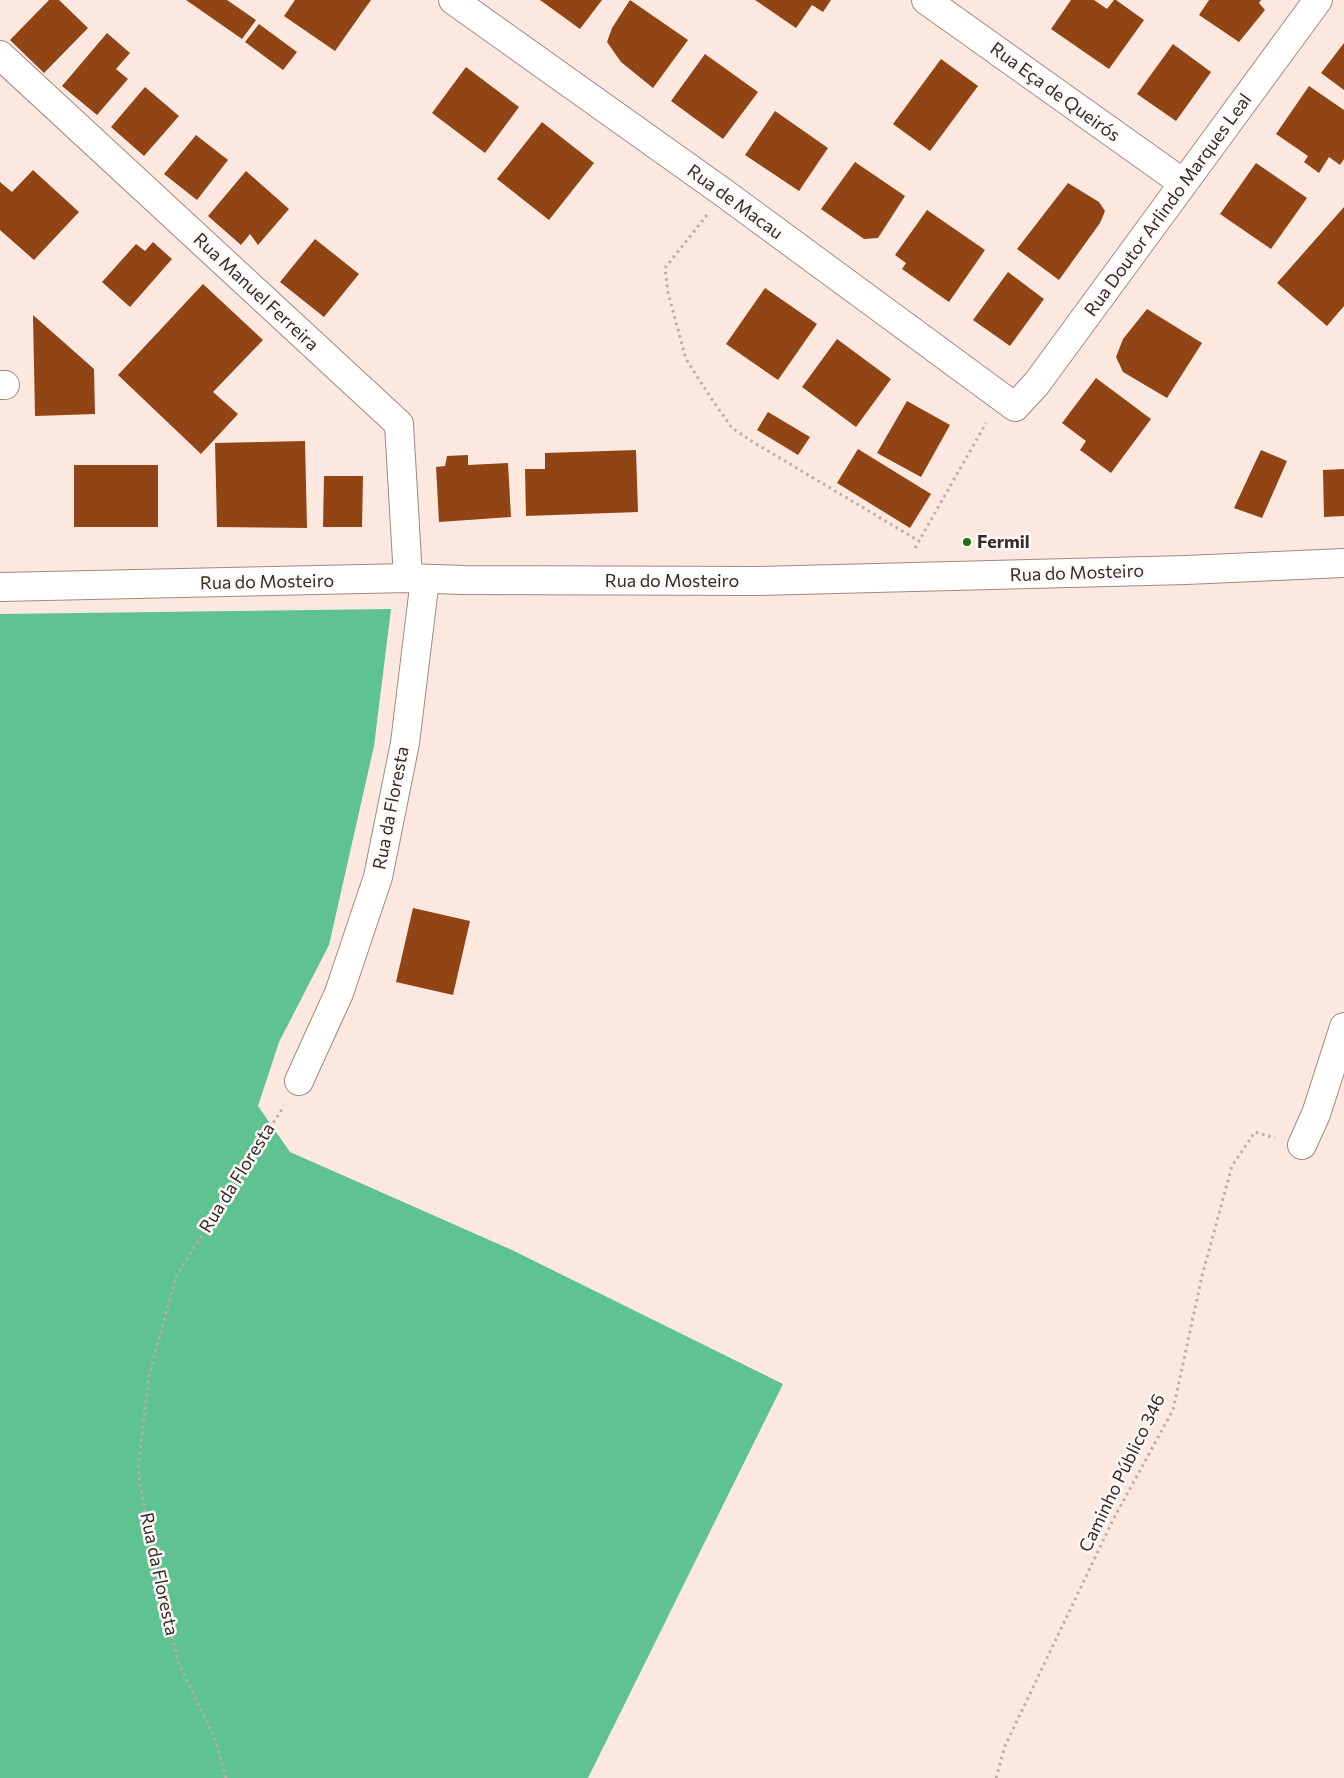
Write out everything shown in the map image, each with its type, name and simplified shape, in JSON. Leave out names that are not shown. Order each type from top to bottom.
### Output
[{"type":"street","name":"Rua de Macau","points":[[453,0],[724,193],[1015,407]]},
{"type":"street","name":"Rua Eça de Queirós","points":[[926,0],[1183,183]]},
{"type":"street","name":"Rua Doutor Arlindo Marques Leal","points":[[1015,407],[1037,383],[1318,0]]},
{"type":"street","name":"Rua Manuel Ferreira","points":[[0,55],[399,424],[416,579]]},
{"type":"street","name":"Rua do Mosteiro","points":[[0,587],[416,579],[758,581],[1186,570],[1344,563]]},
{"type":"street","name":"Rua da Floresta","points":[[299,1081],[339,994],[378,877],[404,743],[416,579]]},
{"type":"street","points":[[1302,1145],[1316,1114],[1344,1027]]},
{"type":"path","points":[[724,193],[665,268],[668,293],[686,360],[732,428],[784,462],[919,541],[988,420],[1015,407]]},
{"type":"path","name":"Rua da Floresta","points":[[226,1778],[215,1739],[179,1664],[153,1562],[138,1469],[149,1376],[176,1276],[299,1081]]},
{"type":"path","name":"Caminho Público 346","points":[[996,1778],[1005,1746],[1114,1518],[1173,1410],[1202,1276],[1232,1166],[1255,1132],[1302,1145]]},
{"type":"green space","points":[[391,609],[374,746],[329,945],[279,1042],[258,1106],[290,1152],[512,1250],[783,1384],[588,1778],[0,1778],[0,614]]},
{"type":"building","points":[[49,0],[59,0],[88,28],[44,73],[10,40]]},
{"type":"building","points":[[186,0],[227,0],[256,20],[242,39]]},
{"type":"building","points":[[295,0],[371,0],[335,51],[284,16]]},
{"type":"building","points":[[540,0],[602,0],[580,29]]},
{"type":"building","points":[[630,0],[688,40],[653,88],[621,62],[607,42],[612,28]]},
{"type":"building","points":[[755,0],[831,0],[823,12],[812,5],[796,28]]},
{"type":"building","points":[[1071,0],[1094,0],[1107,9],[1116,0],[1144,20],[1109,69],[1051,29]]},
{"type":"building","points":[[1209,0],[1261,0],[1259,3],[1265,10],[1239,42],[1199,15]]},
{"type":"building","points":[[259,24],[297,52],[283,70],[245,42]]},
{"type":"building","points":[[107,33],[130,53],[116,69],[128,79],[97,115],[62,86]]},
{"type":"building","points":[[1344,43],[1344,90],[1321,73]]},
{"type":"building","points":[[1173,44],[1211,72],[1176,121],[1137,94]]},
{"type":"building","points":[[705,54],[758,92],[723,139],[671,101]]},
{"type":"building","points":[[941,59],[978,86],[930,151],[893,124]]},
{"type":"building","points":[[466,67],[519,107],[485,153],[432,113]]},
{"type":"building","points":[[1309,86],[1344,110],[1344,159],[1340,165],[1329,157],[1319,173],[1304,162],[1308,156],[1276,134]]},
{"type":"building","points":[[145,87],[179,116],[144,156],[111,127]]},
{"type":"building","points":[[775,111],[828,148],[799,191],[745,155]]},
{"type":"building","points":[[542,122],[594,163],[549,220],[497,179]]},
{"type":"building","points":[[196,135],[228,160],[197,200],[164,174]]},
{"type":"building","points":[[855,162],[905,196],[878,238],[864,239],[821,209]]},
{"type":"building","points":[[1256,163],[1307,198],[1271,249],[1220,214]]},
{"type":"building","points":[[33,170],[79,212],[34,260],[0,230],[0,182],[12,192]]},
{"type":"building","points":[[246,171],[289,209],[258,245],[250,234],[241,245],[208,216]]},
{"type":"building","points":[[1068,183],[1099,202],[1105,211],[1100,223],[1059,280],[1017,249]]},
{"type":"building","points":[[1344,207],[1344,306],[1327,326],[1277,283]]},
{"type":"building","points":[[927,210],[985,250],[949,302],[902,269],[906,263],[895,255]]},
{"type":"building","points":[[315,239],[359,274],[324,317],[280,282]]},
{"type":"building","points":[[153,242],[172,259],[130,307],[102,282],[136,244],[145,251]]},
{"type":"building","points":[[1008,272],[1044,299],[1010,346],[973,320]]},
{"type":"building","points":[[203,284],[263,340],[213,392],[238,414],[201,454],[118,375]]},
{"type":"building","points":[[765,288],[817,324],[778,380],[726,344]]},
{"type":"building","points":[[1147,309],[1202,343],[1167,398],[1123,372],[1116,357],[1123,339]]},
{"type":"building","points":[[33,315],[94,369],[95,414],[35,416]]},
{"type":"building","points":[[837,339],[891,379],[856,427],[802,387]]},
{"type":"building","points":[[1096,378],[1151,419],[1111,473],[1080,450],[1086,441],[1062,423]]},
{"type":"building","points":[[907,401],[950,425],[921,477],[877,453]]},
{"type":"building","points":[[768,412],[810,437],[798,455],[757,430]]},
{"type":"building","points":[[305,441],[307,528],[217,527],[215,443]]},
{"type":"building","points":[[858,449],[931,494],[910,528],[837,483]]},
{"type":"building","points":[[636,450],[638,512],[526,516],[525,469],[545,469],[545,453]]},
{"type":"building","points":[[1261,450],[1287,461],[1262,518],[1234,508]]},
{"type":"building","points":[[468,455],[468,465],[508,463],[511,517],[439,522],[436,467],[445,466],[447,456]]},
{"type":"building","points":[[74,465],[158,465],[158,527],[74,527]]},
{"type":"building","points":[[1344,469],[1344,516],[1324,517],[1323,470]]},
{"type":"building","points":[[324,476],[363,476],[362,527],[323,527]]},
{"type":"building","points":[[413,908],[470,921],[453,995],[396,982]]},
{"type":"place","name":"Fermil","points":[[967,542]]}]
